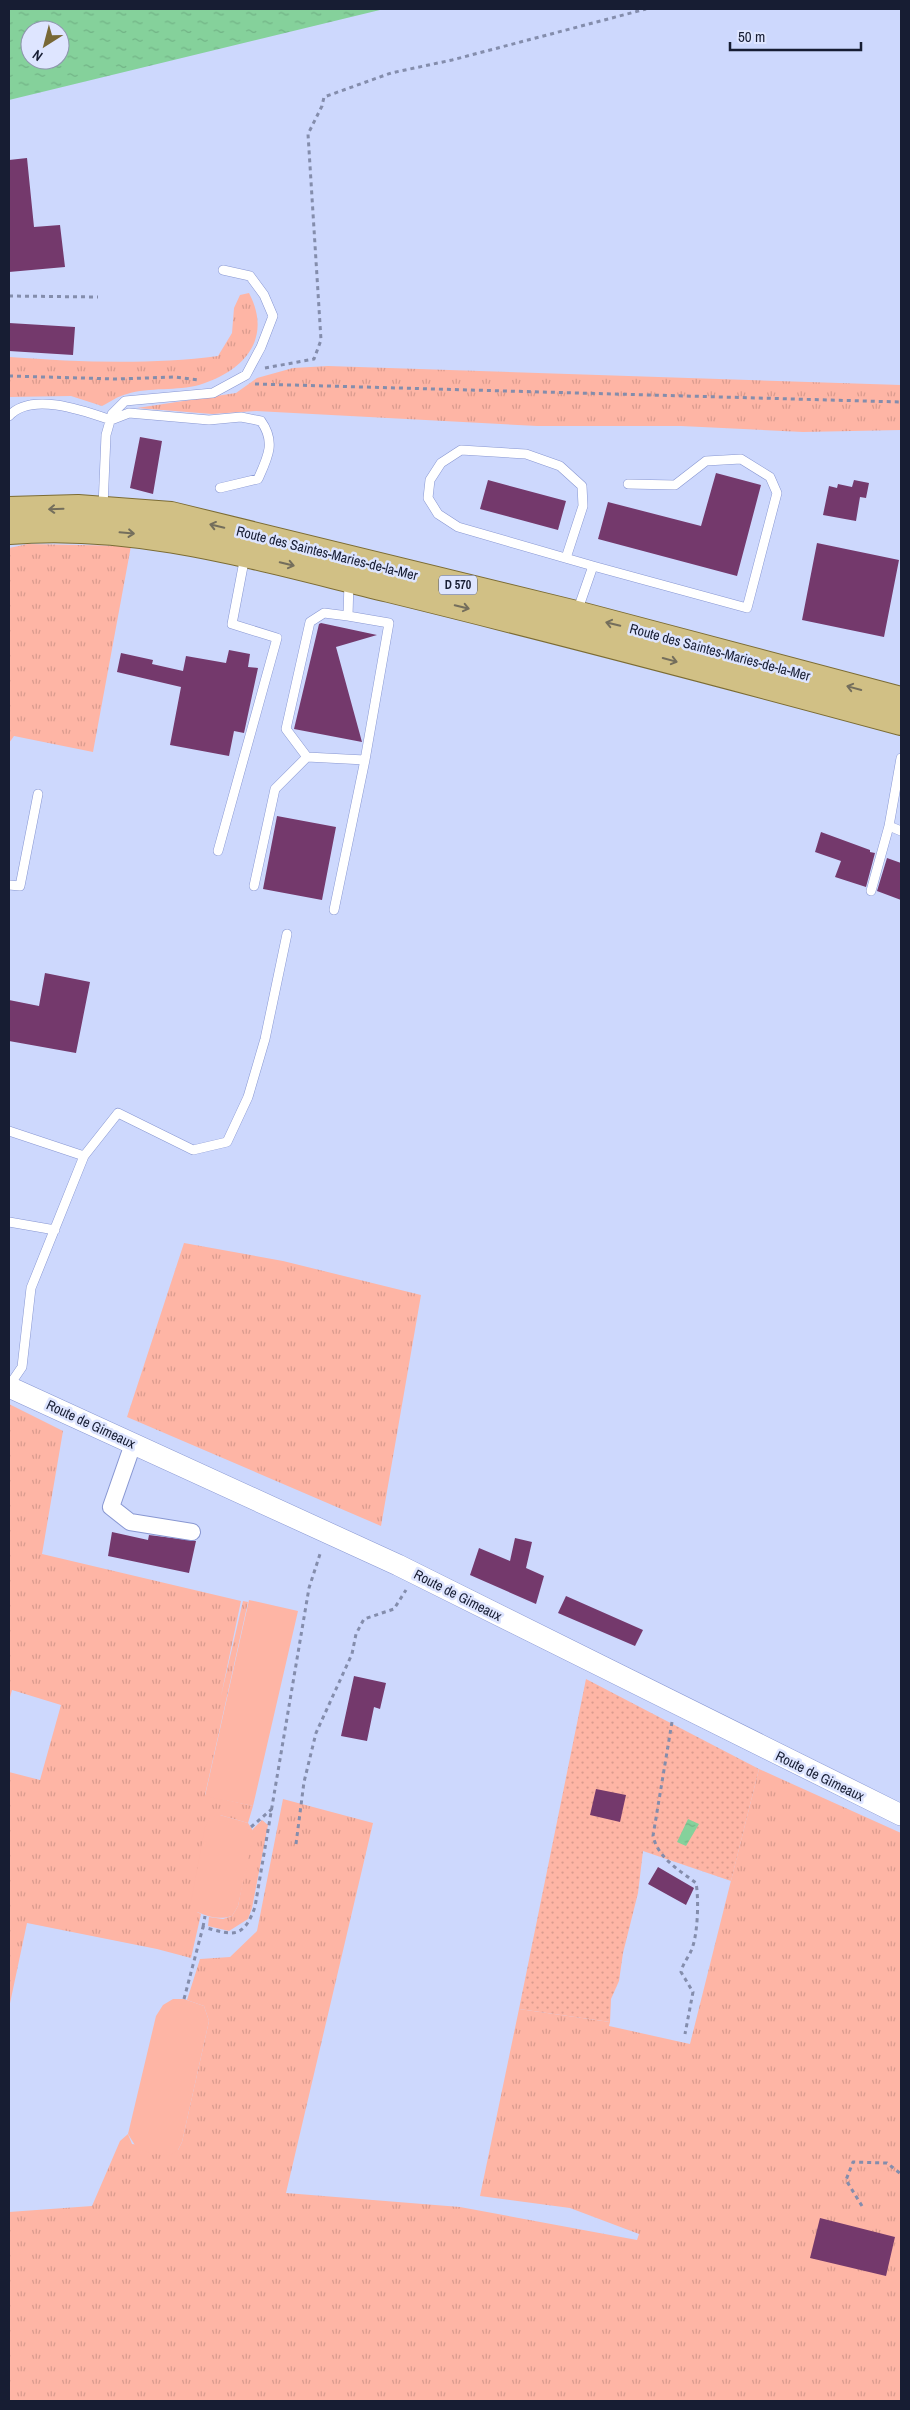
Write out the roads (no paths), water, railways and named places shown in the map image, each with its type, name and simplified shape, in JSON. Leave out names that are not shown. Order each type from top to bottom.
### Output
[{"type":"main road","name":"Route des Saintes-Maries-de-la-Mer","points":[[9,510],[78,508],[102,520]]},
{"type":"main road","name":"Route des Saintes-Maries-de-la-Mer","points":[[9,531],[102,520],[171,515],[248,544],[573,624],[773,677],[901,722]]},
{"type":"main road","name":"Route des Saintes-Maries-de-la-Mer","points":[[773,677],[901,700]]},
{"type":"street","name":"Route de Gimeaux","points":[[9,1387],[416,1575],[901,1815]]},
{"type":"street","points":[[133,1444],[111,1507],[130,1522],[192,1532]]},
{"type":"lane","points":[[102,520],[106,434],[112,414],[125,401],[213,393],[247,372],[261,347],[273,316],[264,295],[250,276],[223,270]]},
{"type":"lane","points":[[9,416],[12,412],[37,403],[75,407],[111,420],[129,413],[209,420],[241,417],[260,421],[269,433],[269,455],[258,479],[220,488]]},
{"type":"lane","points":[[566,558],[583,506],[582,486],[560,466],[526,454],[461,450],[441,463],[430,480],[428,498],[438,514],[458,527],[593,566],[747,608],[777,493],[770,477],[741,459],[706,461],[674,485],[628,484]]},
{"type":"lane","points":[[218,851],[277,638],[232,624],[248,544]]},
{"type":"lane","points":[[573,624],[593,566]]},
{"type":"lane","points":[[348,616],[350,569]]},
{"type":"lane","points":[[307,757],[286,729],[310,622],[324,613],[389,623],[365,760],[334,910]]},
{"type":"lane","points":[[254,886],[275,789],[307,757],[365,760]]},
{"type":"lane","points":[[872,891],[889,826],[901,758]]},
{"type":"lane","points":[[9,885],[20,886],[38,794]]},
{"type":"lane","points":[[889,826],[901,831]]},
{"type":"lane","points":[[9,1387],[22,1367],[31,1288],[84,1156],[118,1113],[193,1150],[227,1142],[248,1097],[260,1056],[287,934]]},
{"type":"lane","points":[[9,1131],[84,1156]]},
{"type":"lane","points":[[9,1222],[55,1230]]},
{"type":"water","points":[[9,9],[384,9],[9,100]]},
{"type":"water","points":[[688,1819],[699,1824],[686,1846],[677,1842]]}]
